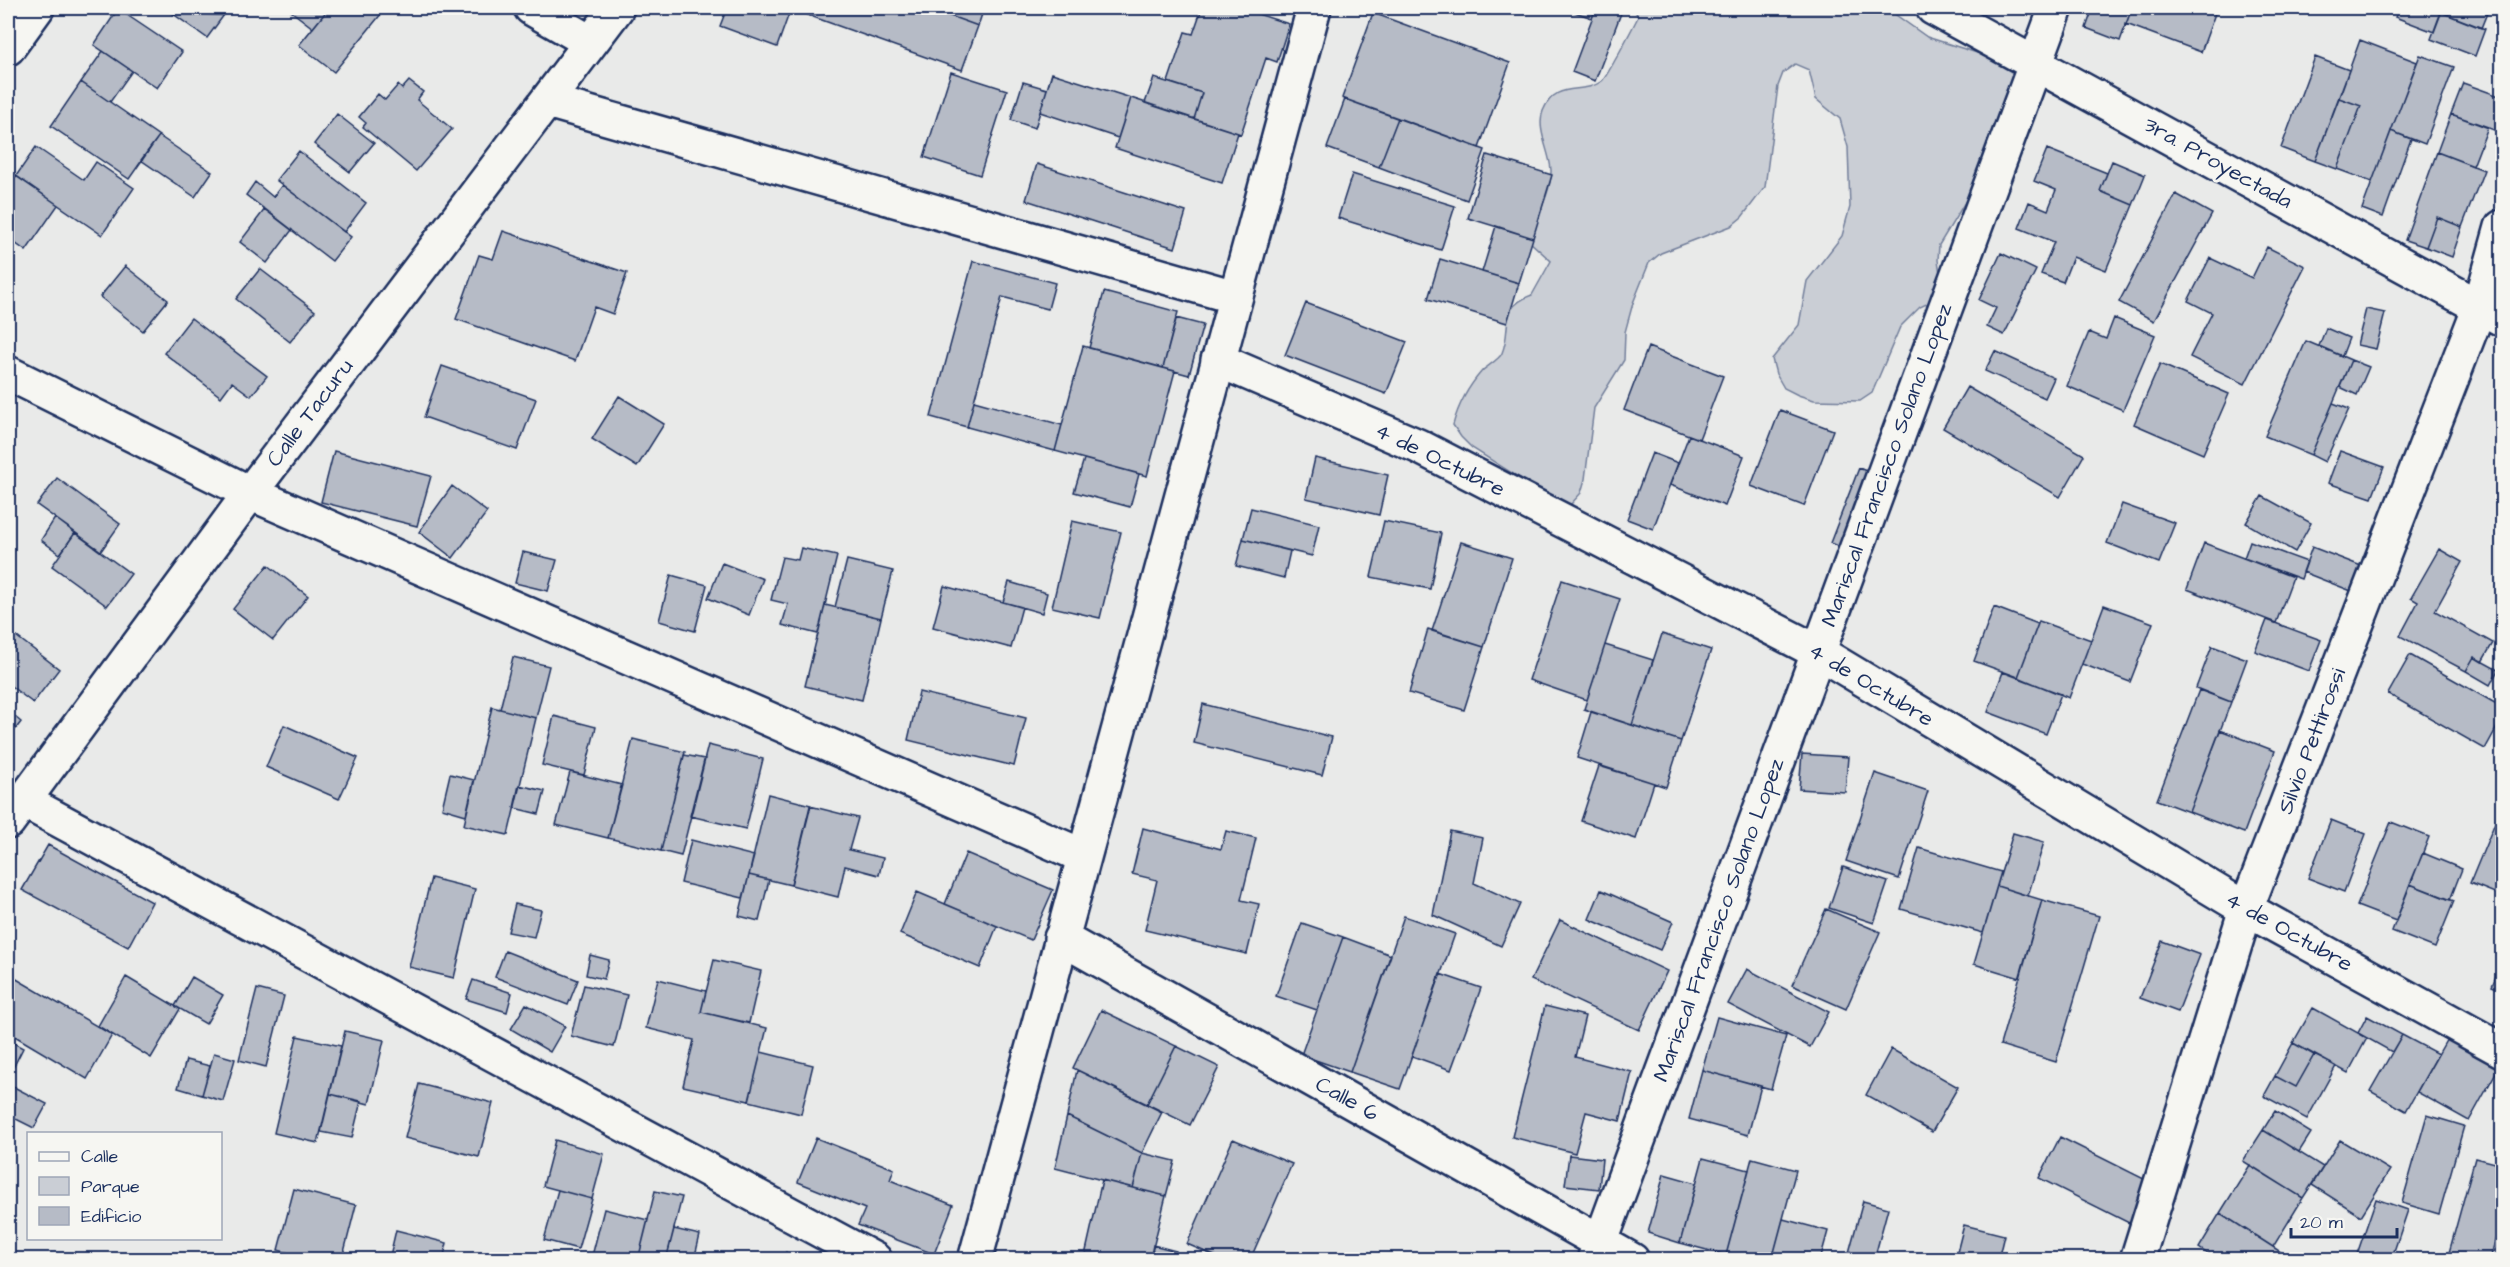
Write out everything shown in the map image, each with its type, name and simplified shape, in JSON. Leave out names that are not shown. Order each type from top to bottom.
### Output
[{"type":"street","points":[[8,48],[37,8]]},
{"type":"street","points":[[531,8],[590,42]]},
{"type":"street","name":"Calle Tacuru","points":[[16,811],[250,493],[617,8]]},
{"type":"street","points":[[975,1260],[1314,8]]},
{"type":"street","name":"3ra. Proyectada","points":[[1933,8],[2491,313]]},
{"type":"street","name":"Mariscal Francisco Solano Lopez","points":[[1597,1250],[2056,8]]},
{"type":"street","points":[[547,101],[1235,297]]},
{"type":"street","name":"Silvio Pettirossi","points":[[2137,1260],[2246,909],[2491,313],[2502,227]]},
{"type":"street","name":"4 de Octubre","points":[[1218,360],[1418,446],[1818,652],[2246,909],[2502,1050]]},
{"type":"street","points":[[8,373],[250,493],[1083,856]]},
{"type":"street","points":[[16,811],[875,1260]]},
{"type":"street","name":"Calle 6","points":[[1061,938],[1597,1250],[1632,1260]]},
{"type":"green space","points":[[1634,8],[1886,8],[1927,37],[2021,67],[1970,194],[1939,245],[1938,260],[1942,287],[1935,300],[1920,307],[1900,327],[1872,393],[1860,401],[1814,400],[1798,395],[1784,388],[1776,374],[1772,359],[1799,325],[1807,281],[1842,236],[1850,207],[1848,147],[1840,119],[1816,99],[1809,70],[1795,64],[1783,73],[1778,86],[1765,187],[1742,217],[1731,226],[1661,253],[1649,263],[1633,303],[1625,332],[1624,360],[1594,408],[1585,479],[1581,493],[1571,504],[1557,506],[1531,492],[1523,480],[1472,448],[1453,425],[1461,404],[1473,383],[1482,371],[1501,355],[1510,312],[1521,300],[1532,295],[1551,261],[1528,240],[1551,179],[1550,163],[1541,125],[1543,111],[1548,101],[1562,91],[1586,88],[1602,81],[1638,17]]},
{"type":"building","points":[[287,8],[329,8],[313,28]]},
{"type":"building","points":[[329,8],[386,8],[334,72],[299,45]]},
{"type":"building","points":[[727,8],[791,8],[777,47],[720,26]]},
{"type":"building","points":[[788,8],[928,8],[978,26],[962,70]]},
{"type":"building","points":[[928,8],[984,8],[978,26]]},
{"type":"building","points":[[1202,8],[1239,8],[1289,24],[1277,62],[1266,58],[1241,134],[1194,119],[1202,93],[1168,82],[1185,32],[1193,34]]},
{"type":"building","points":[[1563,8],[1596,8],[1592,18]]},
{"type":"building","points":[[1596,8],[1623,8],[1595,81],[1572,72]]},
{"type":"building","points":[[2093,8],[2132,8],[2120,41],[2086,28]]},
{"type":"building","points":[[2132,8],[2217,8],[2201,52],[2126,24]]},
{"type":"building","points":[[2399,8],[2443,8],[2434,32],[2395,17]]},
{"type":"building","points":[[2443,8],[2489,8],[2481,28],[2441,12]]},
{"type":"building","points":[[118,9],[182,52],[157,88],[94,45]]},
{"type":"building","points":[[2441,12],[2485,29],[2475,56],[2431,39]]},
{"type":"building","points":[[172,13],[224,15],[207,38]]},
{"type":"building","points":[[1373,13],[1510,63],[1479,148],[1342,98]]},
{"type":"building","points":[[2360,40],[2417,62],[2372,182],[2337,169],[2361,106],[2339,98]]},
{"type":"building","points":[[103,51],[132,71],[110,102],[81,82]]},
{"type":"building","points":[[2420,55],[2454,67],[2425,144],[2391,131]]},
{"type":"building","points":[[2315,57],[2349,70],[2315,161],[2281,148]]},
{"type":"building","points":[[951,72],[1007,90],[980,175],[924,157]]},
{"type":"building","points":[[1052,73],[1131,98],[1118,138],[1040,112]]},
{"type":"building","points":[[1154,78],[1202,93],[1194,119],[1145,103]]},
{"type":"building","points":[[409,81],[423,92],[417,100],[452,129],[416,171],[363,127],[366,123],[359,117],[378,94],[385,100],[398,85],[402,89]]},
{"type":"building","points":[[81,82],[159,136],[129,179],[51,126]]},
{"type":"building","points":[[1023,82],[1047,89],[1035,128],[1011,120]]},
{"type":"building","points":[[2463,83],[2502,97],[2502,133],[2451,114]]},
{"type":"building","points":[[1131,98],[1238,133],[1222,183],[1115,148]]},
{"type":"building","points":[[2339,98],[2361,106],[2337,169],[2315,161]]},
{"type":"building","points":[[1345,99],[1398,118],[1379,167],[1327,148]]},
{"type":"building","points":[[337,114],[374,143],[350,172],[314,144]]},
{"type":"building","points":[[2451,114],[2488,127],[2473,166],[2437,152]]},
{"type":"building","points":[[1398,118],[1485,150],[1467,200],[1379,167]]},
{"type":"building","points":[[2391,131],[2411,139],[2383,217],[2362,209]]},
{"type":"building","points":[[159,136],[212,172],[195,197],[141,160]]},
{"type":"building","points":[[36,147],[84,180],[96,162],[134,188],[102,235],[16,176]]},
{"type":"building","points":[[2047,149],[2107,173],[2100,191],[2133,205],[2106,270],[2073,257],[2063,282],[2041,274],[2054,242],[2019,228],[2029,202],[2048,210],[2056,190],[2034,181]]},
{"type":"building","points":[[299,151],[366,203],[344,232],[276,180]]},
{"type":"building","points":[[2437,152],[2484,170],[2462,227],[2437,217],[2426,247],[2405,240]]},
{"type":"building","points":[[1487,155],[1552,175],[1533,238],[1468,218]]},
{"type":"building","points":[[2112,161],[2145,175],[2133,205],[2100,191]]},
{"type":"building","points":[[1037,164],[1186,212],[1175,248],[1026,200]]},
{"type":"building","points":[[8,170],[58,205],[26,251],[8,238]]},
{"type":"building","points":[[1352,174],[1455,206],[1441,250],[1338,218]]},
{"type":"building","points":[[255,182],[273,197],[282,185],[351,237],[332,261],[246,195]]},
{"type":"building","points":[[2176,194],[2212,214],[2154,321],[2119,302]]},
{"type":"building","points":[[265,209],[292,230],[267,263],[240,242]]},
{"type":"building","points":[[2437,217],[2462,227],[2452,257],[2426,247]]},
{"type":"building","points":[[1496,226],[1533,238],[1519,283],[1482,272]]},
{"type":"building","points":[[503,231],[627,273],[613,314],[594,307],[575,361],[456,319],[479,255],[493,259]]},
{"type":"building","points":[[2267,247],[2305,266],[2245,384],[2190,357],[2212,313],[2188,301],[2210,258],[2252,278]]},
{"type":"building","points":[[2001,253],[2036,270],[2004,335],[1987,327],[1996,308],[1979,300]]},
{"type":"building","points":[[1440,259],[1519,283],[1507,323],[1428,299]]},
{"type":"building","points":[[973,261],[1055,283],[1048,309],[1002,297],[967,427],[931,417]]},
{"type":"building","points":[[125,266],[168,300],[143,331],[100,297]]},
{"type":"building","points":[[260,269],[315,311],[290,342],[236,299]]},
{"type":"building","points":[[1104,292],[1178,312],[1163,368],[1089,348]]},
{"type":"building","points":[[1306,303],[1407,342],[1386,394],[1285,355]]},
{"type":"building","points":[[2366,309],[2385,313],[2376,349],[2357,345]]},
{"type":"building","points":[[191,318],[267,376],[251,396],[232,382],[221,397],[164,353]]},
{"type":"building","points":[[1176,318],[1203,325],[1189,375],[1163,368]]},
{"type":"building","points":[[2114,318],[2155,335],[2123,410],[2067,386],[2089,332],[2106,339]]},
{"type":"building","points":[[2326,328],[2349,338],[2342,356],[2319,346]]},
{"type":"building","points":[[2306,341],[2351,360],[2311,455],[2265,436]]},
{"type":"building","points":[[1083,346],[1175,371],[1147,476],[1055,451]]},
{"type":"building","points":[[1648,347],[1723,376],[1699,439],[1624,410]]},
{"type":"building","points":[[1995,351],[2054,378],[2045,398],[1985,371]]},
{"type":"building","points":[[2351,360],[2369,367],[2357,395],[2340,387]]},
{"type":"building","points":[[2160,364],[2229,394],[2203,454],[2134,424]]},
{"type":"building","points":[[442,366],[536,399],[517,450],[424,417]]},
{"type":"building","points":[[1967,387],[2084,455],[2060,497],[1943,428]]},
{"type":"building","points":[[619,396],[664,424],[637,467],[592,439]]},
{"type":"building","points":[[974,401],[1062,425],[1055,451],[967,427]]},
{"type":"building","points":[[2333,403],[2349,409],[2325,462],[2311,455]]},
{"type":"building","points":[[1780,410],[1833,430],[1804,506],[1751,486]]},
{"type":"building","points":[[1689,435],[1744,456],[1725,506],[1670,485]]},
{"type":"building","points":[[334,451],[431,476],[417,526],[321,502]]},
{"type":"building","points":[[2340,451],[2384,467],[2372,498],[2328,483]]},
{"type":"building","points":[[1652,453],[1678,463],[1653,529],[1627,519]]},
{"type":"building","points":[[1315,458],[1388,475],[1379,515],[1306,498]]},
{"type":"building","points":[[1084,459],[1139,474],[1130,507],[1074,492]]},
{"type":"building","points":[[1859,468],[1876,475],[1848,550],[1830,543]]},
{"type":"building","points":[[57,478],[120,524],[101,551],[37,505]]},
{"type":"building","points":[[452,486],[487,512],[453,558],[419,532]]},
{"type":"building","points":[[2262,496],[2311,523],[2295,552],[2246,523]]},
{"type":"building","points":[[2122,504],[2175,523],[2159,563],[2107,543]]},
{"type":"building","points":[[1251,508],[1319,525],[1312,556],[1243,539]]},
{"type":"building","points":[[55,518],[75,533],[60,554],[41,540]]},
{"type":"building","points":[[1072,521],[1121,532],[1100,618],[1052,607]]},
{"type":"building","points":[[1384,521],[1441,533],[1430,589],[1371,577]]},
{"type":"building","points":[[75,533],[131,574],[107,606],[52,566]]},
{"type":"building","points":[[1243,539],[1290,551],[1284,578],[1236,566]]},
{"type":"building","points":[[2250,541],[2307,562],[2301,579],[2244,558]]},
{"type":"building","points":[[1461,542],[1512,558],[1484,647],[1432,631]]},
{"type":"building","points":[[2204,543],[2293,577],[2276,623],[2187,589]]},
{"type":"building","points":[[2312,547],[2374,571],[2364,596],[2303,572]]},
{"type":"building","points":[[801,548],[837,556],[818,634],[782,625],[788,604],[771,600],[782,557],[798,560]]},
{"type":"building","points":[[2439,549],[2462,562],[2435,611],[2493,643],[2482,662],[2474,657],[2466,671],[2400,636],[2418,602],[2411,598]]},
{"type":"building","points":[[523,552],[557,560],[548,591],[515,583]]},
{"type":"building","points":[[847,560],[893,571],[881,618],[835,607]]},
{"type":"building","points":[[722,563],[763,579],[749,615],[708,598]]},
{"type":"building","points":[[268,565],[308,596],[273,640],[233,609]]},
{"type":"building","points":[[671,575],[707,585],[695,631],[659,621]]},
{"type":"building","points":[[1562,580],[1620,599],[1587,700],[1529,680]]},
{"type":"building","points":[[1009,582],[1047,593],[1042,613],[1003,602]]},
{"type":"building","points":[[944,586],[1022,607],[1011,648],[933,627]]},
{"type":"building","points":[[825,605],[881,618],[862,700],[805,686]]},
{"type":"building","points":[[2104,605],[2153,623],[2130,682],[2082,664]]},
{"type":"building","points":[[1994,607],[2038,624],[2018,677],[1974,661]]},
{"type":"building","points":[[2267,620],[2321,640],[2309,671],[2255,651]]},
{"type":"building","points":[[2039,621],[2091,640],[2069,698],[2018,677]]},
{"type":"building","points":[[1428,629],[1484,647],[1464,710],[1409,693]]},
{"type":"building","points":[[8,630],[59,669],[33,703],[8,684]]},
{"type":"building","points":[[1662,634],[1711,650],[1681,741],[1632,725]]},
{"type":"building","points":[[1605,645],[1653,660],[1632,725],[1584,709]]},
{"type":"building","points":[[2212,646],[2247,659],[2231,702],[2196,688]]},
{"type":"building","points":[[2410,655],[2502,707],[2502,718],[2485,749],[2388,694]]},
{"type":"building","points":[[513,657],[549,666],[536,718],[500,709]]},
{"type":"building","points":[[2474,657],[2498,670],[2490,685],[2466,671]]},
{"type":"building","points":[[2003,672],[2061,694],[2046,734],[1988,712]]},
{"type":"building","points":[[2199,690],[2231,702],[2189,812],[2157,800]]},
{"type":"building","points":[[919,692],[1026,718],[1014,766],[908,740]]},
{"type":"building","points":[[1203,704],[1332,737],[1322,775],[1194,743]]},
{"type":"building","points":[[492,707],[536,718],[508,835],[464,825]]},
{"type":"building","points":[[8,711],[21,722],[8,739]]},
{"type":"building","points":[[1591,712],[1681,741],[1666,787],[1577,758]]},
{"type":"building","points":[[554,716],[596,727],[584,775],[542,765]]},
{"type":"building","points":[[284,725],[358,758],[339,799],[266,767]]},
{"type":"building","points":[[2220,730],[2275,751],[2244,833],[2189,812]]},
{"type":"building","points":[[633,739],[685,752],[661,851],[608,838]]},
{"type":"building","points":[[708,745],[763,759],[746,829],[690,816]]},
{"type":"building","points":[[1802,754],[1848,757],[1845,792],[1799,789]]},
{"type":"building","points":[[684,755],[705,759],[681,856],[661,851]]},
{"type":"building","points":[[1599,766],[1654,783],[1636,839],[1581,821]]},
{"type":"building","points":[[570,772],[622,785],[608,838],[556,825]]},
{"type":"building","points":[[1875,773],[1928,791],[1899,879],[1846,861]]},
{"type":"building","points":[[450,774],[474,780],[466,815],[442,808]]},
{"type":"building","points":[[519,785],[545,791],[539,814],[514,808]]},
{"type":"building","points":[[768,794],[811,805],[791,885],[749,875]]},
{"type":"building","points":[[810,806],[858,818],[849,850],[883,858],[879,875],[845,866],[838,897],[791,885]]},
{"type":"building","points":[[2502,809],[2502,896],[2470,883]]},
{"type":"building","points":[[2331,820],[2366,834],[2344,892],[2308,878]]},
{"type":"building","points":[[2391,822],[2429,837],[2396,921],[2357,906]]},
{"type":"building","points":[[1143,828],[1221,849],[1226,831],[1256,838],[1241,900],[1259,904],[1247,954],[1145,930],[1157,880],[1132,874]]},
{"type":"building","points":[[1450,831],[1483,838],[1474,883],[1520,904],[1501,946],[1433,915]]},
{"type":"building","points":[[2013,833],[2044,842],[2028,896],[1997,886]]},
{"type":"building","points":[[691,840],[754,856],[743,898],[681,883]]},
{"type":"building","points":[[48,845],[152,902],[128,947],[22,890]]},
{"type":"building","points":[[1919,848],[2001,872],[1983,933],[1901,909]]},
{"type":"building","points":[[966,853],[1053,890],[1031,940],[945,904]]},
{"type":"building","points":[[2423,853],[2462,869],[2450,900],[2410,884]]},
{"type":"building","points":[[1843,867],[1888,882],[1874,923],[1829,908]]},
{"type":"building","points":[[749,875],[769,880],[759,921],[739,916]]},
{"type":"building","points":[[431,878],[475,889],[454,978],[409,967]]},
{"type":"building","points":[[2410,884],[2454,901],[2435,948],[2392,931]]},
{"type":"building","points":[[1997,886],[2042,900],[2020,978],[1974,964]]},
{"type":"building","points":[[1601,890],[1673,922],[1660,950],[1589,919]]},
{"type":"building","points":[[917,892],[997,926],[980,968],[900,934]]},
{"type":"building","points":[[2042,900],[2099,916],[2056,1062],[2000,1045]]},
{"type":"building","points":[[515,904],[541,910],[534,937],[508,932]]},
{"type":"building","points":[[1826,909],[1880,932],[1846,1009],[1792,985]]},
{"type":"building","points":[[1404,916],[1455,934],[1400,1089],[1350,1072]]},
{"type":"building","points":[[1560,920],[1667,971],[1639,1030],[1531,980]]},
{"type":"building","points":[[1302,923],[1343,937],[1317,1010],[1276,996]]},
{"type":"building","points":[[1343,937],[1391,955],[1350,1072],[1301,1055]]},
{"type":"building","points":[[2162,941],[2200,955],[2178,1012],[2140,998]]},
{"type":"building","points":[[505,951],[578,980],[568,1005],[495,977]]},
{"type":"building","points":[[590,955],[609,960],[604,979],[586,975]]},
{"type":"building","points":[[714,960],[761,971],[749,1023],[701,1012]]},
{"type":"building","points":[[2502,961],[2502,990],[2492,986]]},
{"type":"building","points":[[1747,969],[1829,1012],[1810,1047],[1728,1004]]},
{"type":"building","points":[[8,974],[112,1035],[87,1079],[8,1032]]},
{"type":"building","points":[[1440,974],[1481,988],[1451,1070],[1412,1056]]},
{"type":"building","points":[[126,977],[180,1009],[151,1058],[98,1026]]},
{"type":"building","points":[[192,977],[223,995],[206,1024],[175,1006]]},
{"type":"building","points":[[658,979],[706,991],[701,1012],[767,1028],[749,1101],[683,1086],[694,1040],[646,1028]]},
{"type":"building","points":[[473,980],[512,993],[507,1012],[466,999]]},
{"type":"building","points":[[584,985],[627,995],[614,1047],[571,1036]]},
{"type":"building","points":[[257,989],[284,996],[266,1067],[239,1060]]},
{"type":"building","points":[[526,1004],[565,1026],[550,1052],[511,1029]]},
{"type":"building","points":[[1545,1006],[1585,1016],[1575,1057],[1632,1072],[1620,1121],[1586,1112],[1575,1153],[1512,1137]]},
{"type":"building","points":[[2313,1008],[2367,1038],[2348,1073],[2293,1043]]},
{"type":"building","points":[[1101,1010],[1176,1046],[1147,1104],[1073,1068]]},
{"type":"building","points":[[2367,1016],[2402,1035],[2392,1052],[2358,1033]]},
{"type":"building","points":[[1717,1017],[1786,1036],[1771,1089],[1702,1070]]},
{"type":"building","points":[[345,1031],[384,1040],[369,1104],[330,1094]]},
{"type":"building","points":[[2402,1035],[2438,1054],[2406,1111],[2370,1091]]},
{"type":"building","points":[[297,1036],[341,1046],[318,1143],[274,1133]]},
{"type":"building","points":[[2448,1037],[2500,1065],[2469,1121],[2417,1092]]},
{"type":"building","points":[[8,1040],[23,1048],[8,1078]]},
{"type":"building","points":[[2293,1043],[2314,1055],[2296,1087],[2275,1076]]},
{"type":"building","points":[[1176,1046],[1219,1067],[1190,1125],[1147,1104]]},
{"type":"building","points":[[1891,1049],[1958,1087],[1932,1132],[1866,1095]]},
{"type":"building","points":[[761,1052],[813,1065],[801,1114],[749,1101]]},
{"type":"building","points":[[214,1053],[235,1059],[223,1101],[202,1095]]},
{"type":"building","points":[[2314,1055],[2336,1066],[2307,1119],[2264,1096],[2275,1076],[2296,1087]]},
{"type":"building","points":[[186,1060],[210,1066],[202,1095],[178,1088]]},
{"type":"building","points":[[1077,1070],[1162,1112],[1142,1153],[1067,1116]]},
{"type":"building","points":[[1702,1070],[1761,1086],[1748,1135],[1689,1119]]},
{"type":"building","points":[[8,1084],[47,1104],[34,1128],[8,1115]]},
{"type":"building","points":[[419,1084],[493,1103],[479,1157],[405,1138]]},
{"type":"building","points":[[330,1094],[361,1101],[352,1138],[321,1132]]},
{"type":"building","points":[[2275,1111],[2311,1133],[2299,1152],[2263,1130]]},
{"type":"building","points":[[2427,1115],[2464,1126],[2439,1214],[2402,1203]]},
{"type":"building","points":[[1067,1116],[1142,1153],[1133,1188],[1055,1168]]},
{"type":"building","points":[[2263,1130],[2323,1167],[2303,1198],[2243,1161]]},
{"type":"building","points":[[2060,1137],[2152,1183],[2131,1224],[2039,1178]]},
{"type":"building","points":[[816,1138],[894,1169],[890,1180],[953,1205],[934,1254],[858,1225],[865,1209],[798,1182]]},
{"type":"building","points":[[1233,1139],[1292,1164],[1250,1260],[1224,1260],[1187,1244]]},
{"type":"building","points":[[555,1140],[604,1154],[592,1199],[543,1186]]},
{"type":"building","points":[[2340,1140],[2390,1170],[2361,1216],[2312,1185]]},
{"type":"building","points":[[1142,1153],[1175,1161],[1166,1196],[1133,1188]]},
{"type":"building","points":[[1569,1155],[1602,1159],[1599,1189],[1565,1185]]},
{"type":"building","points":[[1703,1158],[1749,1170],[1726,1255],[1680,1243]]},
{"type":"building","points":[[1752,1158],[1796,1170],[1772,1260],[1741,1260],[1726,1255]]},
{"type":"building","points":[[2475,1158],[2502,1165],[2502,1214],[2490,1260],[2447,1260]]},
{"type":"building","points":[[2250,1165],[2303,1198],[2273,1247],[2220,1213]]},
{"type":"building","points":[[1664,1174],[1696,1183],[1680,1243],[1648,1233]]},
{"type":"building","points":[[1102,1180],[1166,1196],[1150,1260],[1084,1260]]},
{"type":"building","points":[[294,1189],[356,1205],[342,1260],[314,1260],[278,1250]]},
{"type":"building","points":[[558,1190],[592,1199],[578,1249],[544,1240]]},
{"type":"building","points":[[655,1191],[682,1197],[666,1260],[638,1260]]},
{"type":"building","points":[[2376,1199],[2408,1210],[2391,1260],[2355,1260]]},
{"type":"building","points":[[1863,1201],[1888,1208],[1874,1260],[1847,1260]]},
{"type":"building","points":[[604,1209],[648,1220],[638,1260],[591,1260]]},
{"type":"building","points":[[2220,1213],[2293,1260],[2217,1260],[2199,1248]]},
{"type":"building","points":[[2502,1214],[2502,1239],[2496,1237]]},
{"type":"building","points":[[1783,1219],[1828,1231],[1820,1260],[1772,1260]]},
{"type":"building","points":[[1964,1225],[2004,1235],[1998,1260],[1955,1260]]},
{"type":"building","points":[[674,1229],[700,1235],[694,1260],[666,1260]]},
{"type":"building","points":[[396,1230],[447,1243],[443,1260],[389,1260]]},
{"type":"building","points":[[1153,1245],[1176,1251],[1173,1260],[1150,1260]]},
{"type":"building","points":[[786,1252],[798,1260],[782,1260]]}]
